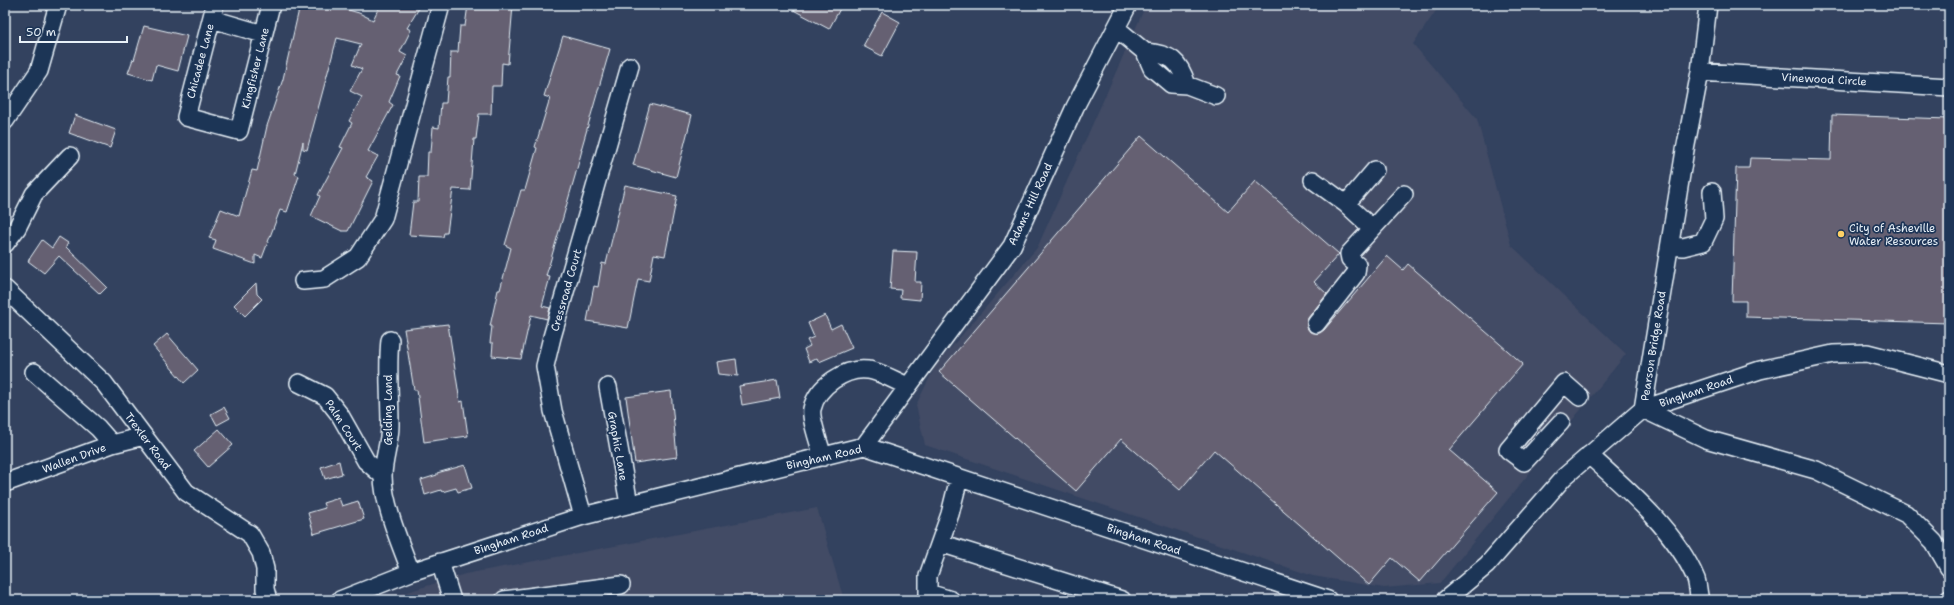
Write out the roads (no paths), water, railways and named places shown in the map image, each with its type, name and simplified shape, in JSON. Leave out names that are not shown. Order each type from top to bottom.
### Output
[{"type":"street","points":[[5,121],[39,71],[58,5]]},
{"type":"street","name":"Kingfisher Lane","points":[[239,131],[271,5]]},
{"type":"street","points":[[303,281],[324,279],[358,257],[383,219],[441,5]]},
{"type":"street","name":"Adams Hill Road","points":[[864,446],[1012,246],[1074,110],[1128,5]]},
{"type":"street","name":"Pearson Bridge Road","points":[[1708,5],[1700,72],[1643,409],[1706,439],[1816,470],[1906,514],[1934,542],[1949,568]]},
{"type":"street","points":[[213,12],[263,34]]},
{"type":"street","name":"Chicadee Lane","points":[[213,12],[186,117],[239,131]]},
{"type":"street","points":[[1116,28],[1145,52],[1152,68],[1171,84],[1187,85],[1216,96]]},
{"type":"street","name":"Cressroad Court","points":[[583,516],[553,411],[545,366],[630,66]]},
{"type":"street","name":"Vinewood Circle","points":[[1700,72],[1949,87]]},
{"type":"street","points":[[5,244],[17,228],[34,194],[70,156]]},
{"type":"street","points":[[1346,204],[1375,170]]},
{"type":"street","points":[[1313,180],[1346,204],[1372,228]]},
{"type":"street","points":[[1670,246],[1683,247],[1703,242],[1714,219],[1712,192]]},
{"type":"street","points":[[1316,324],[1356,273],[1357,266],[1350,259],[1349,254],[1404,194]]},
{"type":"street","name":"Trexler Road","points":[[5,289],[104,384],[186,492],[250,534],[261,553],[265,569],[265,589],[268,600]]},
{"type":"street","name":"Gelding Land","points":[[390,340],[388,362],[390,440],[383,476],[388,504],[398,540],[411,572]]},
{"type":"street","name":"Bingham Road","points":[[1445,600],[1487,565],[1564,477],[1643,409],[1760,370],[1833,354],[1867,353],[1949,374]]},
{"type":"street","points":[[823,456],[816,432],[812,409],[821,390],[846,372],[869,370],[908,386]]},
{"type":"street","points":[[34,372],[98,428],[112,444]]},
{"type":"street","points":[[1561,422],[1524,462],[1508,450],[1564,383],[1580,397]]},
{"type":"street","name":"Palm Court","points":[[299,384],[325,396],[340,415],[366,461],[383,476]]},
{"type":"street","name":"Graphic Lane","points":[[608,387],[629,504]]},
{"type":"street","name":"Wallen Drive","points":[[5,483],[112,444],[144,436]]},
{"type":"street","name":"Bingham Road","points":[[349,598],[411,572],[583,516],[864,446],[1328,600]]},
{"type":"street","points":[[1589,455],[1634,495],[1680,550],[1696,580],[1700,600]]},
{"type":"street","points":[[951,600],[928,597],[928,576],[950,514],[959,478]]},
{"type":"street","points":[[940,543],[1122,600]]},
{"type":"street","points":[[440,562],[452,600]]},
{"type":"street","points":[[504,600],[621,584]]},
{"type":"place","name":"City of Asheville Water Resources","points":[[1841,234]]}]
